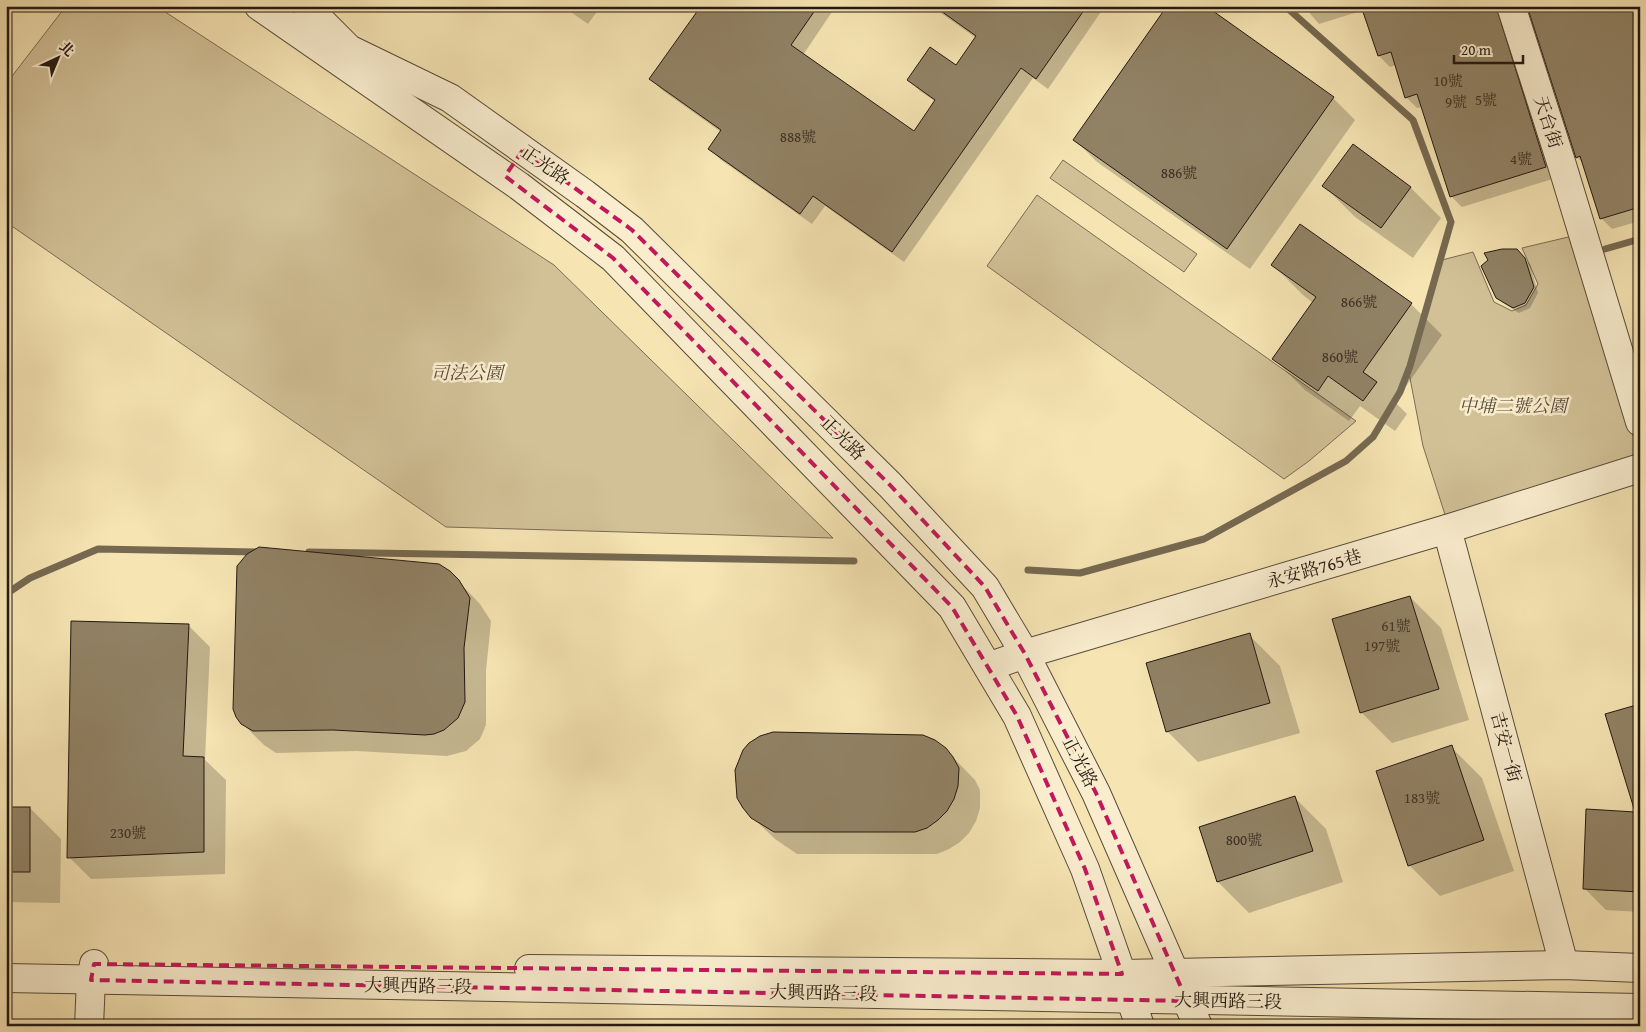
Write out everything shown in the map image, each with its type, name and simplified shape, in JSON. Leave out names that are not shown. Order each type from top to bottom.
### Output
[{"type":"street","name":"正光路","points":[[259,6],[505,176],[613,258],[952,606],[1017,716],[1085,869],[1140,1026]]},
{"type":"street","name":"正光路","points":[[306,6],[349,49],[450,98],[585,194],[632,230],[890,485],[985,587],[1026,654],[1096,793],[1198,1026]]},
{"type":"street","name":"天台街","points":[[1511,6],[1640,422]]},
{"type":"street","points":[[505,176],[523,150]]},
{"type":"street","name":"永安路765巷","points":[[988,668],[1026,654],[1447,529],[1640,468]]},
{"type":"street","name":"吉安一街","points":[[1447,529],[1564,965]]},
{"type":"street","name":"大興西路三段","points":[[6,963],[93,972]]},
{"type":"street","name":"大興西路三段","points":[[1126,986],[1174,974],[1564,965],[1640,968]]},
{"type":"street","points":[[89,1026],[93,972]]},
{"type":"street","name":"大興西路三段","points":[[6,978],[93,972],[1126,986],[1187,1000],[1640,1008]]},
{"type":"highlighted area","points":[[523,150],[632,230],[890,485],[985,587],[1025,654],[1096,793],[1187,1001],[91,980],[94,964],[1122,974],[1085,869],[1017,716],[952,607],[613,258],[505,176]]},
{"type":"green space","name":"司法公園","points":[[66,6],[156,6],[554,265],[833,538],[446,527],[6,222],[6,84]]},
{"type":"green space","points":[[1063,160],[1197,254],[1184,272],[1050,178]]},
{"type":"green space","points":[[1037,195],[1356,421],[1309,461],[1284,479],[987,266]]},
{"type":"green space","name":"中埔二號公園","points":[[1581,234],[1640,426],[1640,466],[1449,527],[1423,446],[1409,373],[1438,261],[1473,252],[1494,302],[1512,311],[1526,305],[1538,284],[1522,248]]},
{"type":"building","points":[[701,6],[818,6],[791,45],[914,131],[935,100],[907,80],[930,47],[956,65],[976,36],[934,6],[1087,6],[1036,79],[1021,68],[892,252],[813,196],[800,214],[708,149],[721,130],[649,79]]},
{"type":"building","points":[[1167,6],[1206,6],[1334,97],[1227,249],[1073,140]]},
{"type":"building","points":[[1361,6],[1496,6],[1546,167],[1450,197],[1417,94],[1405,98],[1391,52],[1378,56]]},
{"type":"building","points":[[1527,6],[1640,6],[1640,207],[1600,219],[1580,156],[1576,158]]},
{"type":"building","points":[[1353,144],[1411,187],[1381,228],[1322,186]]},
{"type":"building","points":[[1300,224],[1412,303],[1363,372],[1377,382],[1363,401],[1328,376],[1318,391],[1272,359],[1316,297],[1271,265]]},
{"type":"building","points":[[1502,249],[1517,249],[1525,258],[1534,287],[1525,303],[1513,308],[1496,298],[1481,266],[1488,260],[1484,253]]},
{"type":"building","points":[[259,547],[439,564],[450,571],[459,580],[470,598],[464,648],[465,702],[458,718],[444,730],[425,735],[333,730],[253,731],[241,724],[233,709],[237,566],[247,554]]},
{"type":"building","points":[[1410,596],[1439,689],[1360,713],[1332,619]]},
{"type":"building","points":[[71,621],[189,624],[183,756],[204,757],[204,852],[67,858]]},
{"type":"building","points":[[1250,633],[1270,703],[1166,732],[1146,663]]},
{"type":"building","points":[[1640,704],[1640,892],[1583,889],[1586,809],[1635,812],[1605,714]]},
{"type":"building","points":[[773,732],[923,735],[935,740],[946,748],[959,768],[958,786],[954,799],[947,811],[938,820],[927,828],[915,832],[774,832],[751,818],[743,808],[737,798],[735,770],[743,750],[749,743],[760,736]]},
{"type":"building","points":[[1452,745],[1484,840],[1408,866],[1376,771]]},
{"type":"building","points":[[1295,796],[1313,851],[1217,882],[1199,827]]},
{"type":"building","points":[[6,807],[30,807],[30,872],[6,872]]},
{"type":"waterway","points":[[1028,570],[1080,573],[1204,539],[1346,461],[1373,437],[1400,392],[1410,366],[1451,222],[1413,120],[1285,6]]},
{"type":"waterway","points":[[1605,249],[1640,239]]},
{"type":"waterway","points":[[6,594],[30,578],[98,549],[260,552]]},
{"type":"waterway","points":[[309,552],[854,561]]}]
